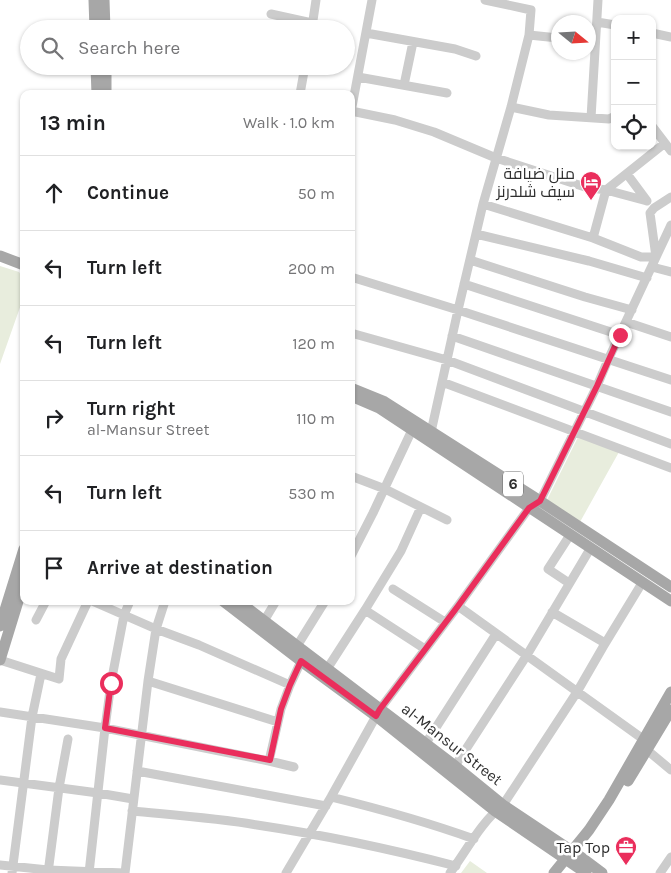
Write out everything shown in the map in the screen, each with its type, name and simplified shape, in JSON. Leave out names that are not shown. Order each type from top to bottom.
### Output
[{"type":"main road","points":[[94,0],[95,20]]},
{"type":"main road","points":[[104,0],[105,20]]},
{"type":"main road","points":[[96,75],[97,90]]},
{"type":"main road","points":[[106,75],[106,90]]},
{"type":"main road","points":[[0,256],[20,264]]},
{"type":"main road","name":"6","points":[[355,390],[383,401],[529,508],[642,583],[670,598]]},
{"type":"main road","name":"6","points":[[355,398],[379,408],[412,430],[428,435],[540,501],[671,587]]},
{"type":"main road","points":[[0,626],[20,562]]},
{"type":"main road","points":[[0,660],[20,595]]},
{"type":"main road","name":"al-Mansur Street","points":[[229,605],[327,669],[378,712],[426,743],[456,766],[499,808]]},
{"type":"main road","name":"al-Mansur Street","points":[[243,605],[301,653],[499,808],[572,857],[602,873]]},
{"type":"main road","points":[[645,745],[671,692]]},
{"type":"main road","points":[[564,873],[594,822],[645,745],[670,713]]},
{"type":"main road","points":[[554,873],[572,857]]},
{"type":"main road","name":"al-Mansur Street","points":[[572,857],[586,873]]},
{"type":"street","points":[[313,20],[316,0]]},
{"type":"street","points":[[355,92],[372,0]]},
{"type":"street","points":[[428,435],[483,204],[511,107],[529,35],[531,10],[502,2],[485,0]]},
{"type":"street","points":[[596,26],[598,0]]},
{"type":"street","points":[[271,14],[292,20]]},
{"type":"street","points":[[597,22],[611,24]]},
{"type":"street","points":[[366,33],[454,49],[476,56]]},
{"type":"street","points":[[656,34],[671,36]]},
{"type":"street","points":[[529,35],[551,37]]},
{"type":"street","points":[[404,85],[413,42]]},
{"type":"street","points":[[591,118],[592,60]]},
{"type":"street","points":[[301,90],[303,75]]},
{"type":"street","points":[[358,77],[447,93]]},
{"type":"street","points":[[511,107],[549,115],[611,118]]},
{"type":"street","points":[[355,112],[395,120],[434,132],[496,158],[585,188],[606,190],[647,201]]},
{"type":"street","points":[[656,131],[671,151]]},
{"type":"street","points":[[593,238],[606,190],[665,143]]},
{"type":"street","points":[[627,174],[654,208]]},
{"type":"street","points":[[656,257],[650,213],[654,208],[671,197]]},
{"type":"street","points":[[483,204],[593,238],[641,257],[656,257]]},
{"type":"street","points":[[286,873],[378,712],[529,508],[540,501],[597,386],[671,225]]},
{"type":"street","points":[[476,234],[647,278]]},
{"type":"street","points":[[470,260],[632,310]]},
{"type":"street","points":[[652,267],[671,272]]},
{"type":"street","points":[[355,278],[671,380]]},
{"type":"street","points":[[464,284],[620,335]]},
{"type":"street","points":[[626,322],[671,337]]},
{"type":"street","points":[[355,334],[447,360],[671,444]]},
{"type":"street","points":[[452,336],[671,412]]},
{"type":"street","points":[[442,382],[671,468]]},
{"type":"street","points":[[355,548],[412,430]]},
{"type":"street","points":[[355,478],[385,489],[447,520]]},
{"type":"street","points":[[327,669],[401,551],[421,507]]},
{"type":"street","points":[[569,583],[548,569],[570,535]]},
{"type":"street","points":[[456,766],[590,549]]},
{"type":"street","points":[[132,810],[255,824],[310,834],[396,850],[453,869],[499,808],[577,692],[642,583]]},
{"type":"street","points":[[393,589],[445,622]]},
{"type":"street","points":[[36,620],[44,605]]},
{"type":"street","points":[[0,660],[59,679],[61,659],[86,605]]},
{"type":"street","points":[[101,605],[156,630],[199,645],[290,685]]},
{"type":"street","points":[[90,872],[111,683],[124,615],[128,605]]},
{"type":"street","points":[[0,866],[12,870],[125,873],[148,681],[156,630],[164,605]]},
{"type":"street","points":[[264,621],[274,605]]},
{"type":"street","points":[[270,760],[281,709],[301,653],[323,605]]},
{"type":"street","points":[[458,606],[577,692],[645,745],[671,770]]},
{"type":"street","points":[[365,610],[425,649]]},
{"type":"street","points":[[552,612],[605,643]]},
{"type":"street","points":[[426,743],[496,634]]},
{"type":"street","points":[[12,870],[32,717],[41,674]]},
{"type":"street","points":[[148,681],[278,722]]},
{"type":"street","points":[[0,712],[105,728],[270,760],[294,767]]},
{"type":"street","points":[[48,872],[59,788],[68,739]]},
{"type":"street","points":[[137,771],[326,806]]},
{"type":"street","points":[[0,780],[98,793],[133,800]]},
{"type":"street","points":[[331,797],[382,809],[474,839]]},
{"type":"street","points":[[660,873],[669,860]]},
{"type":"green space","points":[[0,266],[20,274],[20,307],[0,364]]},
{"type":"green space","points":[[578,437],[619,452],[580,522],[547,500]]},
{"type":"green space","points":[[470,861],[487,873],[461,873]]},
{"type":"place","name":"منل ضيافة سيف شلدرنز","points":[[591,201]]},
{"type":"place","name":"Tap Top","points":[[626,866]]},
{"type":"route","points":[[111,683],[105,728],[270,760],[281,709],[301,661],[376,716],[529,508],[540,501],[620,335]]}]
